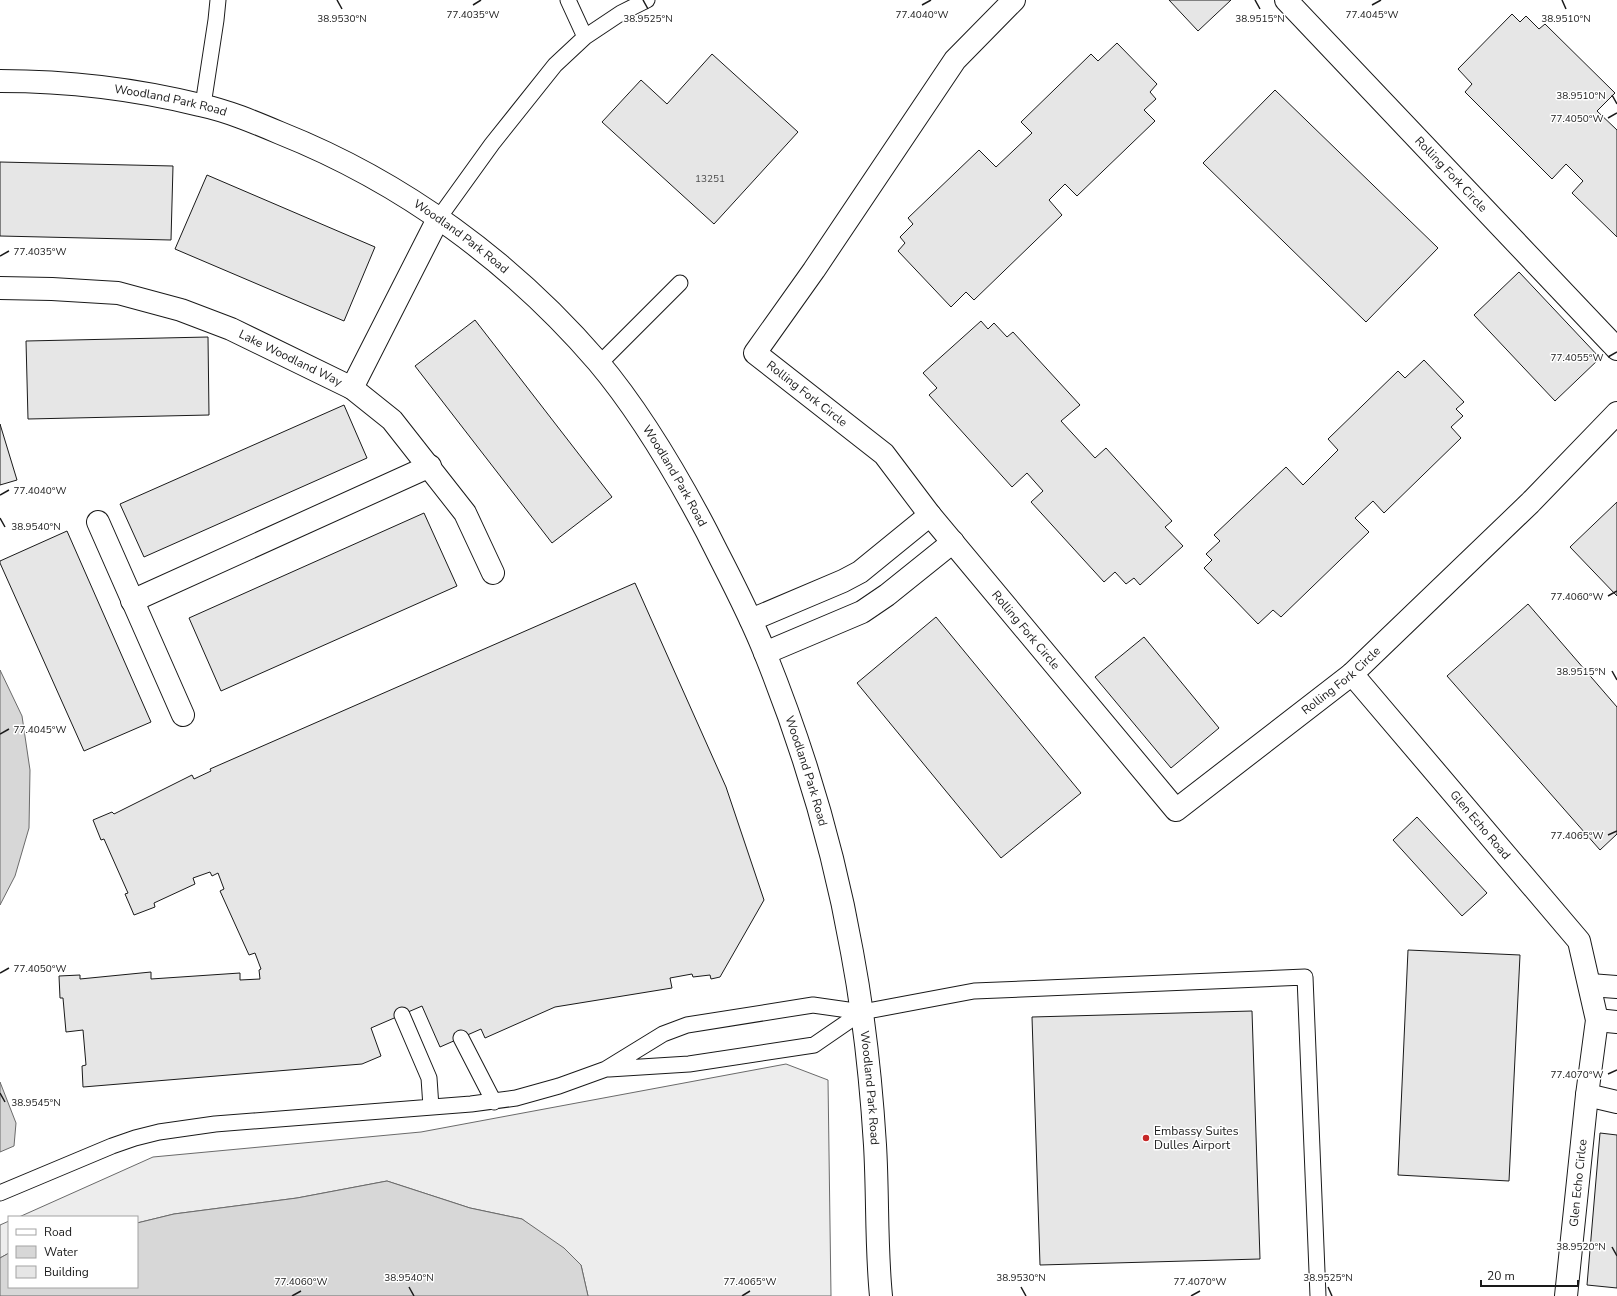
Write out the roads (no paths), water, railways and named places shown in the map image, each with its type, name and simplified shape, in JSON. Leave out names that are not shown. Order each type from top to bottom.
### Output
[{"type":"street","name":"Rolling Fork Circle","points":[[1014,0],[955,60],[814,270],[755,353],[884,454],[930,515],[1176,810],[1352,674],[1530,503],[1617,413]]},
{"type":"street","name":"Rolling Fork Circle","points":[[1286,0],[1617,349]]},
{"type":"street","name":"Woodland Park Road","points":[[0,81],[51,82],[89,86],[203,105],[268,128],[330,154],[362,170],[472,241],[537,297],[599,364],[645,426],[696,511],[751,620],[765,653],[810,779],[830,848],[852,952],[862,1012],[870,1076],[875,1146],[877,1260],[881,1296]]},
{"type":"street","points":[[352,388],[438,219]]},
{"type":"street","name":"Lake Woodland Way","points":[[0,288],[52,288],[118,293],[181,310],[231,328],[352,388],[392,420],[430,466],[465,513],[493,573]]},
{"type":"street","points":[[132,601],[430,466]]},
{"type":"street","points":[[751,620],[843,581],[860,572],[930,515]]},
{"type":"street","points":[[98,522],[183,715]]},
{"type":"street","points":[[765,653],[862,612],[887,595],[953,542]]},
{"type":"street","name":"Glen Echo Road","points":[[1352,674],[1579,941],[1590,985],[1607,1021]]},
{"type":"street","points":[[1590,985],[1617,987]]},
{"type":"street","name":"Glen Echo Cirlce","points":[[1566,1296],[1587,1095],[1607,1021]]},
{"type":"street","points":[[1587,1095],[1617,1102]]},
{"type":"street","name":"Woodland Park Road","points":[[868,1296],[877,1260]]},
{"type":"lane","points":[[203,105],[218,0]]},
{"type":"lane","points":[[568,0],[585,37]]},
{"type":"lane","points":[[438,219],[476,164],[555,65],[585,37],[621,13],[646,0]]},
{"type":"lane","points":[[599,364],[680,283]]},
{"type":"lane","points":[[0,1193],[112,1146],[159,1132],[215,1124],[494,1102],[516,1098],[542,1091],[606,1069],[663,1034],[687,1025],[813,1005],[862,1012],[974,991],[1304,977],[1318,1296]]},
{"type":"lane","points":[[606,1069],[689,1064],[814,1045],[862,1012]]},
{"type":"lane","points":[[402,1015],[429,1078],[431,1107]]},
{"type":"lane","points":[[461,1038],[494,1102]]},
{"type":"water","points":[[0,670],[22,716],[30,770],[29,828],[15,876],[0,905]]},
{"type":"water","points":[[0,1082],[16,1123],[14,1146],[0,1152]]},
{"type":"water","points":[[387,1181],[470,1208],[522,1219],[564,1248],[581,1265],[588,1296],[0,1296],[0,1258],[8,1254],[8,1288],[138,1288],[138,1223],[174,1214],[297,1198]]},
{"type":"place","name":"Embassy Suites Dulles Airport","points":[[1146,1138]]}]
